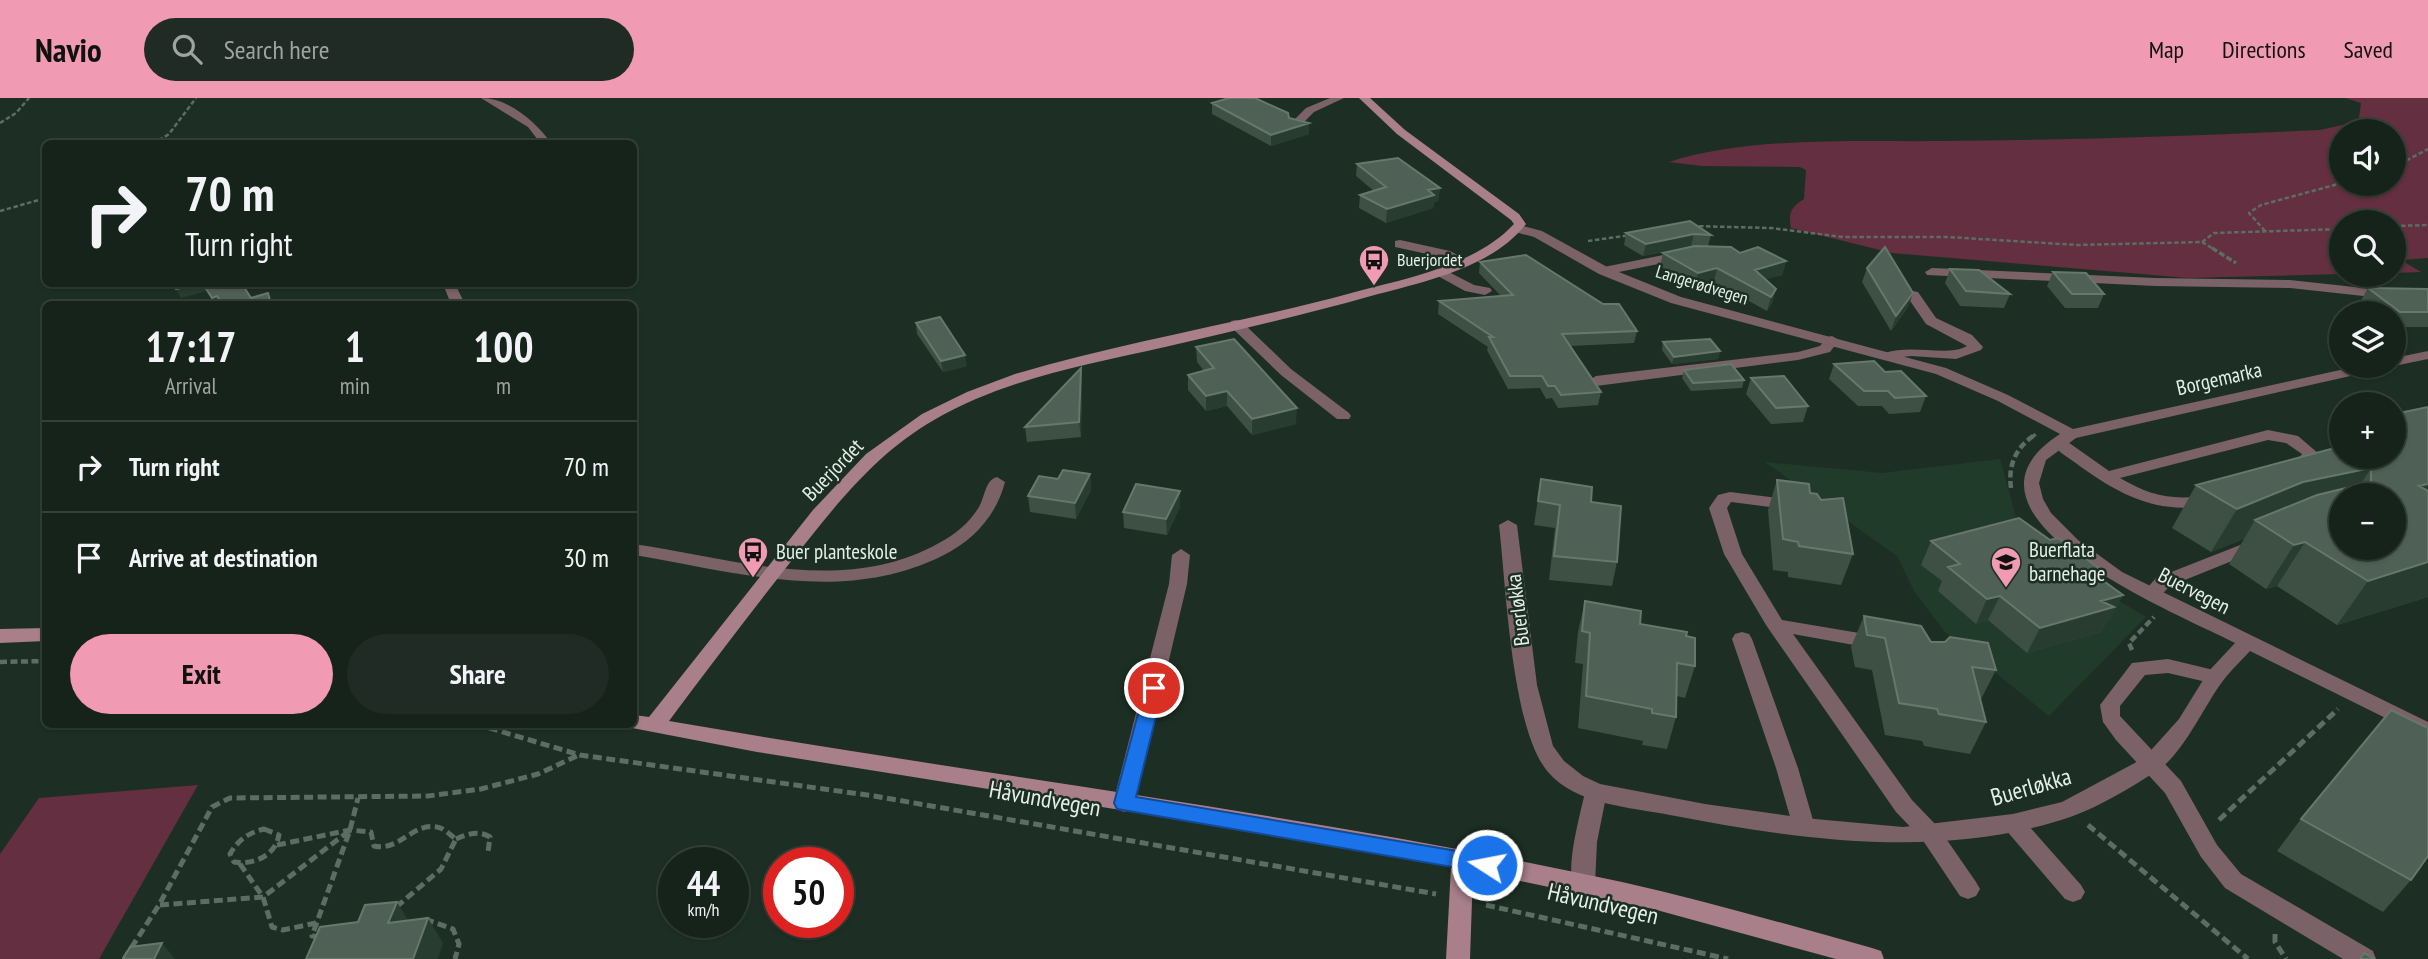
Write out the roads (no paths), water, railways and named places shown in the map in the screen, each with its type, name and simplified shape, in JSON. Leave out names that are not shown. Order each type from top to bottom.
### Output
[{"type":"main road","name":"Langerødvegen","points":[[1364,98],[1401,132],[1515,217],[1519,229]]},
{"type":"main road","name":"Buerjordet","points":[[644,724],[836,493],[886,445],[942,410],[972,395],[1038,372],[1369,295],[1464,262],[1511,239],[1519,229]]},
{"type":"main road","points":[[0,636],[42,634]]},
{"type":"main road","name":"Håvundvegen","points":[[644,724],[1463,860],[1583,884],[1738,921],[1872,959]]},
{"type":"main road","points":[[1458,959],[1463,860]]},
{"type":"street","points":[[486,98],[532,125],[544,140]]},
{"type":"street","points":[[1294,126],[1310,110],[1339,98]]},
{"type":"street","name":"Langerødvegen","points":[[1519,229],[1538,234],[1604,271],[1676,300],[1890,356],[1941,372],[2003,398],[2065,439],[2108,476],[2139,497],[2169,506],[2188,506],[2227,495]]},
{"type":"street","points":[[1400,244],[1446,254],[1464,262]]},
{"type":"street","points":[[1604,271],[1692,253]]},
{"type":"street","points":[[1441,271],[1470,288],[1485,291]]},
{"type":"street","points":[[1932,272],[2155,282],[2290,284],[2428,299]]},
{"type":"street","points":[[1890,356],[1899,352],[1957,355],[1976,347],[1967,338],[1931,321],[1913,295]]},
{"type":"street","points":[[1236,324],[1303,387],[1343,416]]},
{"type":"street","points":[[1596,381],[1798,356],[1825,349],[1832,340]]},
{"type":"street","points":[[2406,360],[2428,355]]},
{"type":"street","name":"Borgemarka","points":[[2065,439],[2329,377]]},
{"type":"street","points":[[2108,476],[2268,435],[2293,439],[2304,445],[2311,454],[2292,476],[2279,480]]},
{"type":"street","name":"Buervegen","points":[[2065,439],[2043,454],[2035,465],[2031,489],[2046,519],[2082,554],[2151,594],[2246,643],[2428,732]]},
{"type":"street","points":[[637,550],[772,573],[839,578],[892,569],[926,558],[952,543],[983,518],[992,502],[997,482]]},
{"type":"street","points":[[1812,509],[1736,497],[1724,499],[1718,508],[1733,554],[1776,625],[1904,806],[1930,833],[1968,889]]},
{"type":"street","name":"Buerløkka","points":[[1508,524],[1527,685],[1543,748],[1556,767],[1575,782],[1596,792],[1705,813],[1880,836],[2014,823],[2068,809],[2152,764],[2186,724],[2214,677],[2246,643]]},
{"type":"street","points":[[2151,594],[2163,582],[2272,537]]},
{"type":"street","points":[[1124,803],[1178,584],[1181,555]]},
{"type":"street","points":[[1776,625],[1889,645]]},
{"type":"street","points":[[1742,639],[1787,768],[1804,827]]},
{"type":"street","points":[[2214,677],[2168,666],[2139,667],[2110,705],[2110,717],[2123,735],[2173,787],[2202,837],[2233,881],[2364,959]]},
{"type":"street","points":[[1583,884],[1586,842],[1596,792]]},
{"type":"street","points":[[2014,823],[2073,892]]},
{"type":"place","name":"Buerjordet","points":[[1374,287]]},
{"type":"place","name":"Buer planteskole","points":[[753,579]]},
{"type":"place","name":"Buerflata barnehage","points":[[2006,589]]}]
